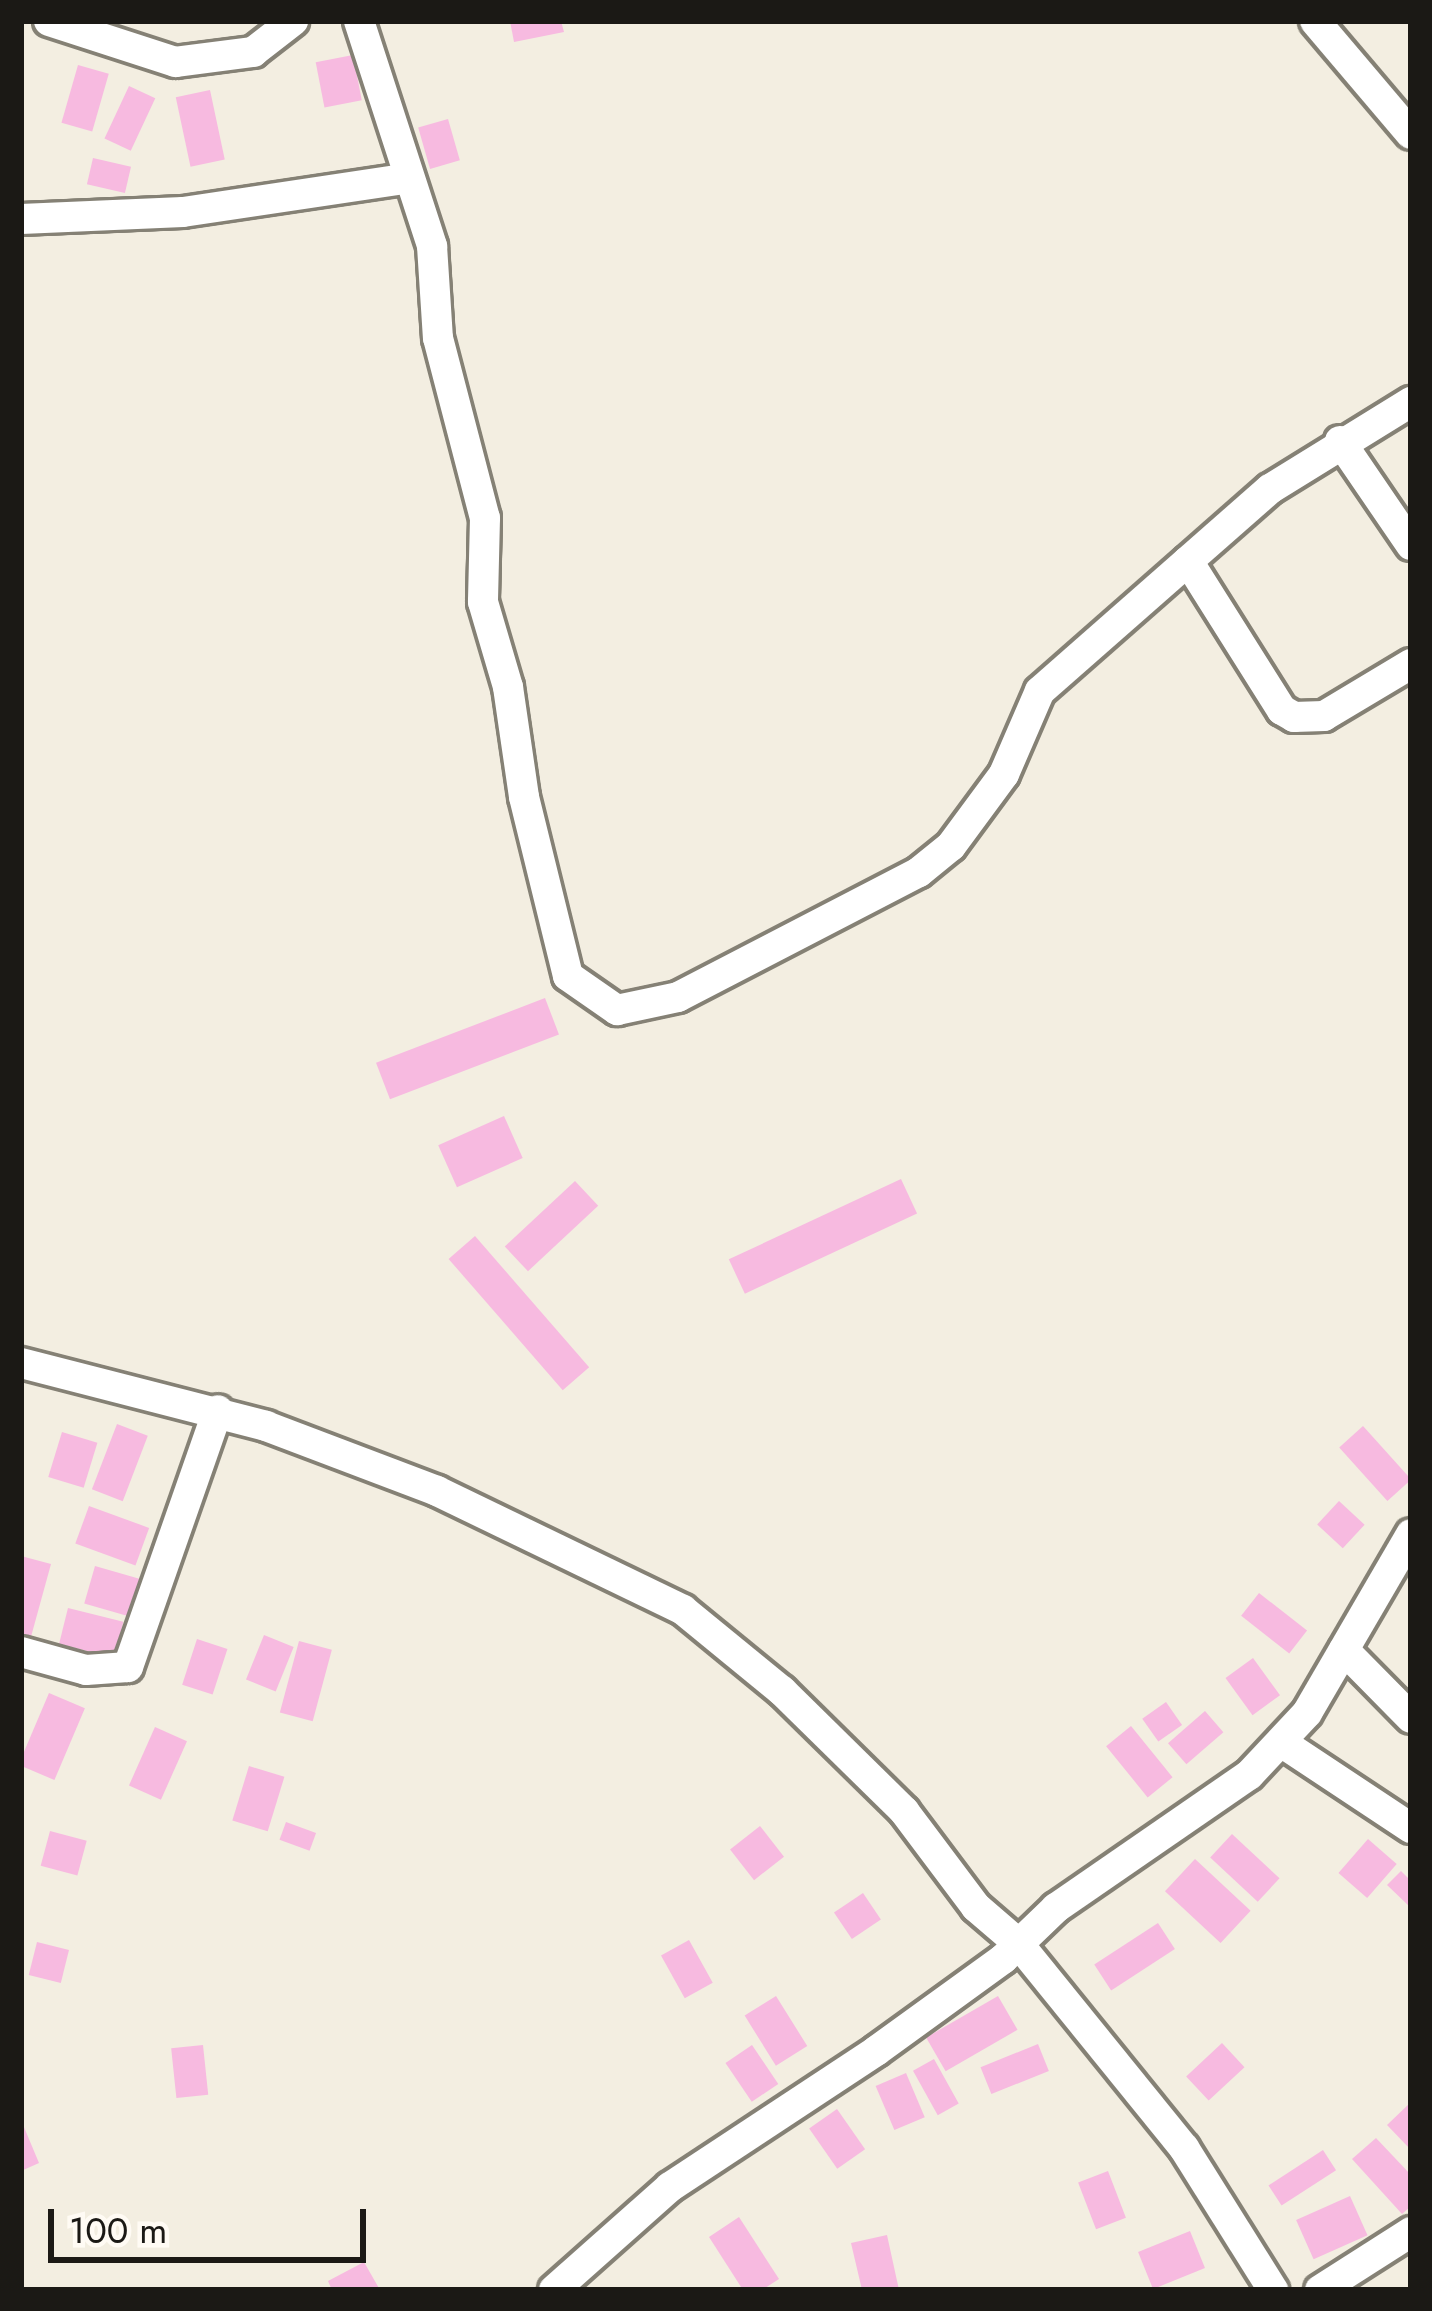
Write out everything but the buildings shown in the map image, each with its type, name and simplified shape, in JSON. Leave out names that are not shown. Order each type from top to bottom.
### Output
[{"type":"street","points":[[49,21],[175,62],[253,52],[293,21]]},
{"type":"street","points":[[359,21],[405,179],[432,246],[438,338],[485,518],[483,602],[508,686],[524,797],[568,976],[587,997],[616,1010],[678,997],[919,872],[951,845],[1004,774],[1040,691],[1188,561],[1340,441],[1411,402]]},
{"type":"street","points":[[1316,21],[1411,134]]},
{"type":"street","points":[[21,219],[183,212],[405,179]]},
{"type":"street","points":[[1340,441],[1411,545]]},
{"type":"street","points":[[1188,561],[1282,710],[1294,717],[1324,716],[1411,664]]},
{"type":"street","points":[[21,1364],[218,1410],[437,1491],[683,1610],[782,1690],[904,1810],[976,1907],[1018,1943],[1184,2148],[1273,2290]]},
{"type":"street","points":[[21,1652],[86,1670],[128,1666],[218,1410]]},
{"type":"street","points":[[555,2290],[670,2187],[876,2051],[1284,1744],[1411,1534]]},
{"type":"street","points":[[1344,1650],[1411,1718]]},
{"type":"street","points":[[1284,1744],[1411,1828]]},
{"type":"street","points":[[1321,2290],[1411,2232]]}]
